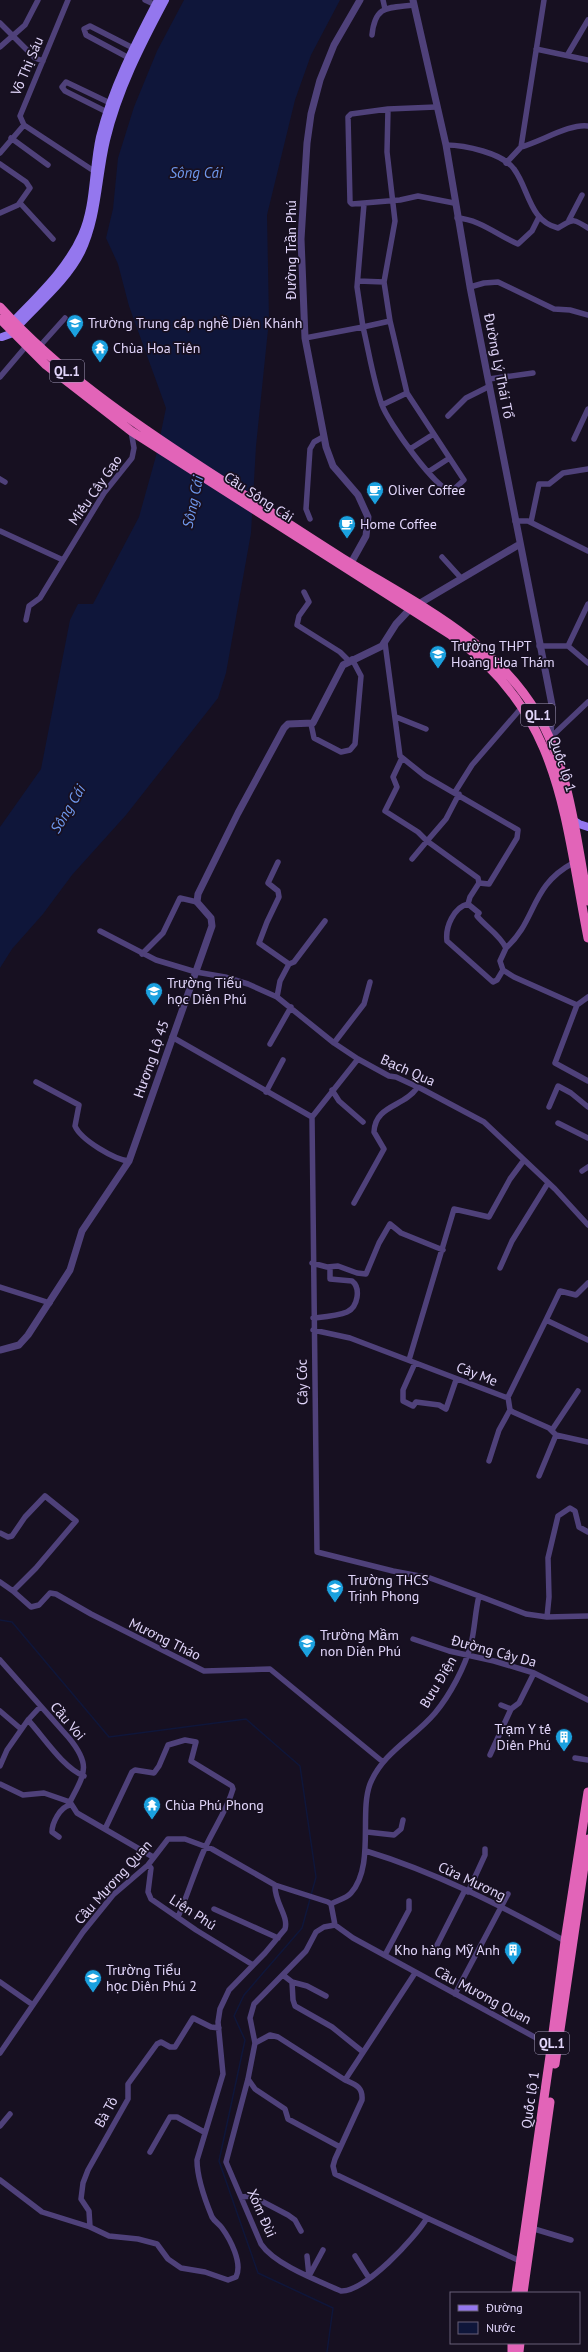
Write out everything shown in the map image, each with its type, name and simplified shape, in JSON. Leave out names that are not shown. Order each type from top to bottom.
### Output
[{"type":"highway","name":"QL.1","points":[[0,307],[13,327],[66,382],[136,431]]},
{"type":"highway","name":"QL.1","points":[[0,319],[13,327]]},
{"type":"highway","name":"QL.1","points":[[29,343],[39,347],[136,431]]},
{"type":"highway","name":"Cầu Sông Cái","points":[[136,431],[306,540]]},
{"type":"highway","name":"Quốc lộ 1","points":[[306,540],[351,563],[462,632],[493,658],[529,700],[550,738],[564,780],[588,901]]},
{"type":"highway","name":"Quốc lộ 1","points":[[306,540],[410,610],[451,635],[475,653],[500,677],[523,706],[546,750],[563,811],[588,938]]},
{"type":"highway","name":"Quốc lộ 1","points":[[516,2292],[565,1941],[588,1792]]},
{"type":"highway","name":"Quốc lộ 1","points":[[523,2292],[588,1839]]},
{"type":"main road","points":[[1,338],[72,267],[80,254],[92,226],[96,173],[110,108],[133,48],[158,4],[165,0]]},
{"type":"main road","points":[[110,108],[134,61],[158,4]]},
{"type":"main road","points":[[563,811],[573,821],[588,827]]},
{"type":"main road","points":[[577,884],[588,863]]},
{"type":"street","points":[[0,47],[25,25],[38,0]]},
{"type":"street","name":"Võ Thị Sáu","points":[[24,125],[20,116],[68,0]]},
{"type":"street","points":[[145,0],[158,4]]},
{"type":"street","name":"Đường Trần Phú","points":[[351,563],[366,536],[368,517],[358,495],[333,466],[323,437],[305,338],[301,239],[306,142],[311,114],[320,80],[334,45],[360,0]]},
{"type":"street","points":[[383,0],[385,9]]},
{"type":"street","points":[[521,147],[544,0]]},
{"type":"street","points":[[372,35],[374,20],[385,9],[413,2]]},
{"type":"street","name":"Đường Lý Thái Tổ","points":[[413,2],[446,145],[454,203],[552,709],[550,738]]},
{"type":"street","points":[[568,54],[588,20]]},
{"type":"street","points":[[0,23],[35,58],[43,61]]},
{"type":"street","points":[[129,58],[86,35],[84,29],[90,26],[133,48]]},
{"type":"street","points":[[536,49],[568,54],[588,60]]},
{"type":"street","points":[[66,82],[70,82],[110,108],[65,91],[62,85],[66,82]]},
{"type":"street","points":[[436,107],[388,109],[351,114],[348,117],[350,202],[352,204],[364,204],[394,201],[418,196],[454,203]]},
{"type":"street","points":[[364,204],[357,292],[363,326],[382,405],[386,416],[428,472],[442,488],[452,491],[464,480],[432,435],[407,393],[390,320],[384,282],[387,258],[395,227],[394,201],[387,152],[388,109]]},
{"type":"street","points":[[0,153],[11,138],[24,125],[96,173]]},
{"type":"street","points":[[506,163],[521,147],[548,139],[573,127],[588,126]]},
{"type":"street","points":[[11,138],[48,165]]},
{"type":"street","points":[[446,145],[477,148],[506,163],[515,170],[539,218],[557,228],[569,220],[582,195]]},
{"type":"street","points":[[0,164],[26,182],[30,190],[20,203],[0,212]]},
{"type":"street","points":[[20,203],[53,239]]},
{"type":"street","points":[[457,218],[466,219],[500,233],[518,244],[532,231],[539,218]]},
{"type":"street","points":[[569,220],[577,221],[588,228]]},
{"type":"street","points":[[358,281],[384,282]]},
{"type":"street","points":[[470,287],[484,283],[498,282],[554,309],[570,310],[588,315]]},
{"type":"street","points":[[39,347],[65,318]]},
{"type":"street","points":[[305,338],[390,320]]},
{"type":"street","points":[[0,377],[29,343]]},
{"type":"street","points":[[448,416],[466,398],[489,382],[533,373]]},
{"type":"street","points":[[382,405],[407,393]]},
{"type":"street","points":[[574,439],[588,409]]},
{"type":"street","name":"Miếu Cây Gạo","points":[[26,620],[29,606],[40,598],[104,493],[132,458],[136,431]]},
{"type":"street","points":[[410,449],[432,435]]},
{"type":"street","points":[[310,519],[306,509],[310,449],[314,442],[323,437]]},
{"type":"street","points":[[428,472],[448,459]]},
{"type":"street","points":[[531,522],[539,484],[549,484],[563,473],[588,469]]},
{"type":"street","points":[[515,521],[531,522],[588,551]]},
{"type":"street","points":[[0,531],[63,560]]},
{"type":"street","points":[[304,592],[309,602],[299,616],[297,625],[351,660],[361,676],[355,744],[350,750],[341,752],[314,738],[311,724],[344,665],[351,660],[385,643],[396,624],[418,604],[520,544]]},
{"type":"street","points":[[442,557],[461,578]]},
{"type":"street","points":[[568,646],[588,604]]},
{"type":"street","points":[[385,643],[396,717],[398,750],[402,758],[425,776],[457,793],[515,827],[519,831],[506,858],[489,884],[479,883]]},
{"type":"street","points":[[539,646],[568,646],[588,663]]},
{"type":"street","points":[[550,738],[588,702]]},
{"type":"street","points":[[412,859],[446,819],[457,793],[472,765],[523,706]]},
{"type":"street","points":[[396,717],[426,729]]},
{"type":"street","points":[[142,954],[163,933],[180,898],[197,902],[201,886],[285,726],[290,724],[311,724]]},
{"type":"street","points":[[402,758],[393,777],[398,787],[385,812],[418,832],[437,850],[474,873],[478,878],[479,883],[470,897],[468,904]]},
{"type":"street","points":[[278,862],[268,884],[278,891],[279,897],[266,922],[259,943],[289,964]]},
{"type":"street","points":[[573,863],[550,878],[539,893],[519,935],[506,948],[500,961],[503,970],[521,980],[577,1005]]},
{"type":"street","name":"Hương Lộ 45","points":[[0,1350],[22,1343],[50,1303],[72,1265],[82,1231],[129,1161],[212,924],[211,918],[197,902]]},
{"type":"street","points":[[468,904],[479,913],[477,916],[501,940],[506,948]]},
{"type":"street","points":[[468,904],[460,907],[449,922],[447,941],[492,982],[496,980],[503,970]]},
{"type":"street","points":[[277,997],[280,981],[289,964],[294,962],[325,921]]},
{"type":"street","name":"Bạch Qua","points":[[100,931],[142,954],[196,972],[225,977],[248,984],[277,997],[334,1043],[358,1059],[389,1076],[396,1077],[478,1118],[548,1183],[588,1225]]},
{"type":"street","points":[[334,1043],[364,1004],[370,982]]},
{"type":"street","points":[[588,997],[577,1005],[556,1063],[588,1081]]},
{"type":"street","points":[[270,1044],[291,1007]]},
{"type":"street","points":[[172,1037],[312,1117],[358,1059]]},
{"type":"street","points":[[266,1092],[283,1060]]},
{"type":"street","points":[[36,1082],[78,1105],[75,1126],[84,1136],[116,1159],[129,1161]]},
{"type":"street","points":[[549,1106],[558,1086],[571,1093],[588,1107]]},
{"type":"street","points":[[354,1203],[384,1149],[374,1132],[376,1122],[388,1107],[407,1099],[417,1088]]},
{"type":"street","points":[[332,1090],[339,1101],[363,1122]]},
{"type":"street","name":"Cây Cóc","points":[[312,1117],[312,1263],[317,1552],[393,1571],[430,1578],[479,1596]]},
{"type":"street","points":[[558,1123],[588,1138]]},
{"type":"street","points":[[456,1380],[446,1409],[421,1401],[416,1402],[413,1406],[405,1404],[403,1400],[403,1390],[454,1209],[489,1217],[510,1179],[524,1160]]},
{"type":"street","points":[[582,1171],[588,1167]]},
{"type":"street","points":[[500,1268],[512,1241],[548,1183]]},
{"type":"street","points":[[312,1263],[330,1267],[338,1266],[356,1273],[367,1273],[379,1243],[390,1224],[401,1233],[443,1250]]},
{"type":"street","points":[[313,1318],[345,1313],[352,1306],[357,1296],[358,1290],[352,1281],[330,1278],[330,1267]]},
{"type":"street","name":"Cây Me","points":[[313,1330],[350,1338],[412,1361],[485,1391],[508,1397],[560,1291],[576,1295],[588,1284]]},
{"type":"street","points":[[0,1287],[50,1303]]},
{"type":"street","points":[[546,1320],[588,1340]]},
{"type":"street","points":[[539,1476],[554,1432],[578,1391]]},
{"type":"street","points":[[489,1461],[499,1430],[510,1410],[508,1397]]},
{"type":"street","points":[[510,1410],[554,1432],[588,1442]]},
{"type":"street","points":[[0,1532],[8,1537],[12,1536],[25,1517],[45,1496],[76,1521],[36,1568],[13,1590]]},
{"type":"street","points":[[547,1617],[549,1597],[548,1558],[558,1516],[570,1508],[574,1511],[579,1527],[588,1532]]},
{"type":"street","name":"Mương Tháo","points":[[0,1582],[13,1590],[28,1605],[33,1607],[39,1605],[49,1594],[54,1593],[116,1628],[204,1671],[270,1669],[383,1762]]},
{"type":"street","points":[[479,1596],[526,1614],[547,1617],[588,1616]]},
{"type":"street","name":"Bưu Điện","points":[[331,1904],[346,1897],[354,1889],[359,1878],[366,1851],[368,1793],[374,1777],[383,1762],[436,1712],[467,1656],[479,1596]]},
{"type":"street","name":"Đường Cây Da","points":[[413,1639],[467,1656],[494,1661],[534,1673],[588,1700]]},
{"type":"street","name":"Cầu Voi","points":[[0,1660],[74,1744],[82,1761],[84,1776]]},
{"type":"street","points":[[490,1755],[511,1709],[519,1703],[534,1673]]},
{"type":"street","points":[[501,1705],[511,1709]]},
{"type":"street","points":[[0,1766],[7,1750],[21,1729],[40,1707]]},
{"type":"street","points":[[0,1711],[21,1729]]},
{"type":"street","points":[[28,1720],[35,1730],[70,1768],[84,1776],[70,1804],[64,1808],[52,1825],[52,1832],[59,1837]]},
{"type":"street","points":[[105,1828],[132,1772],[135,1770],[154,1773],[159,1766],[168,1745],[181,1740],[194,1740],[196,1746],[191,1761],[222,1779],[232,1786],[233,1789],[226,1807],[205,1848],[191,1888],[178,1917]]},
{"type":"street","points":[[576,1758],[588,1760]]},
{"type":"street","points":[[0,1784],[23,1795],[44,1793],[70,1804],[77,1812],[153,1857]]},
{"type":"street","points":[[367,1832],[394,1835],[400,1828],[403,1820]]},
{"type":"street","name":"Cầu Mương Quan","points":[[0,2053],[83,1932],[107,1902],[148,1865],[168,1839],[175,1838],[228,1857],[275,1885],[331,1904]]},
{"type":"street","points":[[433,1953],[485,1855],[485,1849]]},
{"type":"street","name":"Cửa Mương","points":[[366,1851],[390,1858],[466,1891],[501,1907],[565,1941]]},
{"type":"street","name":"Liên Phú","points":[[148,1865],[151,1868],[148,1892],[151,1899],[253,1965]]},
{"type":"street","points":[[0,2180],[39,2210],[90,2227],[109,2236],[138,2239],[157,2244],[168,2259],[181,2268],[205,2272],[228,2280],[234,2279],[238,2274],[238,2267],[232,2247],[213,2219],[198,2175],[197,2160],[204,2132],[223,2074],[219,2028],[220,2009],[229,1990],[278,1938],[286,1926],[277,1902],[275,1885]]},
{"type":"street","points":[[455,1994],[508,1894]]},
{"type":"street","points":[[385,1955],[409,1910],[409,1901]]},
{"type":"street","points":[[331,1904],[335,1925]]},
{"type":"street","points":[[214,1909],[278,1938]]},
{"type":"street","name":"Cầu Mương Quan","points":[[335,1925],[415,1973],[551,2046]]},
{"type":"street","name":"Xóm Đùi","points":[[335,1925],[324,1927],[316,1932],[306,1951],[252,2008],[250,2018],[255,2043],[248,2079],[226,2162],[266,2250],[290,2266],[341,2291],[353,2289],[369,2278],[401,2251],[413,2238],[426,2218]]},
{"type":"street","points":[[345,2080],[415,1973]]},
{"type":"street","points":[[284,1975],[292,1982],[307,1986],[326,1996]]},
{"type":"street","points":[[0,1982],[33,2005]]},
{"type":"street","points":[[292,1982],[293,2000],[295,2006],[332,2027],[363,2052]]},
{"type":"street","name":"Bà Tô","points":[[90,2227],[89,2211],[81,2199],[83,2183],[88,2170],[128,2099],[128,2084],[157,2044],[161,2042],[170,2047],[175,2047],[194,2018],[211,2027],[219,2028]]},
{"type":"street","points":[[255,2043],[270,2035],[278,2037],[325,2065],[334,2074],[360,2088],[362,2092],[362,2100],[332,2166],[335,2174],[520,2261]]},
{"type":"street","points":[[248,2079],[255,2089],[285,2109],[288,2119],[340,2147]]},
{"type":"street","points":[[0,2126],[10,2114]]},
{"type":"street","points":[[150,2152],[170,2117],[177,2117],[204,2132]]},
{"type":"street","points":[[241,2197],[247,2195],[252,2196],[288,2215],[295,2220],[301,2231]]},
{"type":"street","points":[[532,2228],[571,2240]]},
{"type":"street","points":[[309,2276],[323,2250]]},
{"type":"street","points":[[307,2256],[309,2276]]},
{"type":"street","points":[[355,2256],[369,2278]]},
{"type":"water","name":"Sông Cái","points":[[184,0],[340,0],[311,55],[295,100],[267,215],[269,320],[256,446],[251,533],[226,673],[218,698],[126,815],[72,875],[43,914],[12,949],[0,968],[0,827],[41,769],[70,620],[78,604],[93,604],[139,517],[156,456],[166,408],[129,306],[118,264],[106,238],[113,209],[118,158],[134,107],[157,51]]},
{"type":"waterway","points":[[0,1620],[12,1622],[109,1737],[246,1719],[300,1766],[316,1877],[302,1928],[244,1995],[234,2016],[245,2040],[219,2161],[258,2273],[333,2308],[327,2352]]},
{"type":"place","name":"Trường Trung cấp nghề Diên Khánh","points":[[75,338]]},
{"type":"place","name":"Chùa Hoa Tiên","points":[[100,363]]},
{"type":"place","name":"Oliver Coffee","points":[[375,505]]},
{"type":"place","name":"Home Coffee","points":[[347,539]]},
{"type":"place","name":"Trường THPT Hoàng Hoa Thám","points":[[438,669]]},
{"type":"place","name":"Trường Tiểu học Diên Phú","points":[[154,1006]]},
{"type":"place","name":"Trường THCS Trịnh Phong","points":[[335,1603]]},
{"type":"place","name":"Trường Mầm non Diên Phú","points":[[307,1658]]},
{"type":"place","name":"Trạm Y tế Diên Phú","points":[[564,1752]]},
{"type":"place","name":"Chùa Phú Phong","points":[[152,1820]]},
{"type":"place","name":"Kho hàng Mỹ Anh","points":[[513,1965]]},
{"type":"place","name":"Trường Tiểu học Diên Phú 2","points":[[93,1993]]}]
